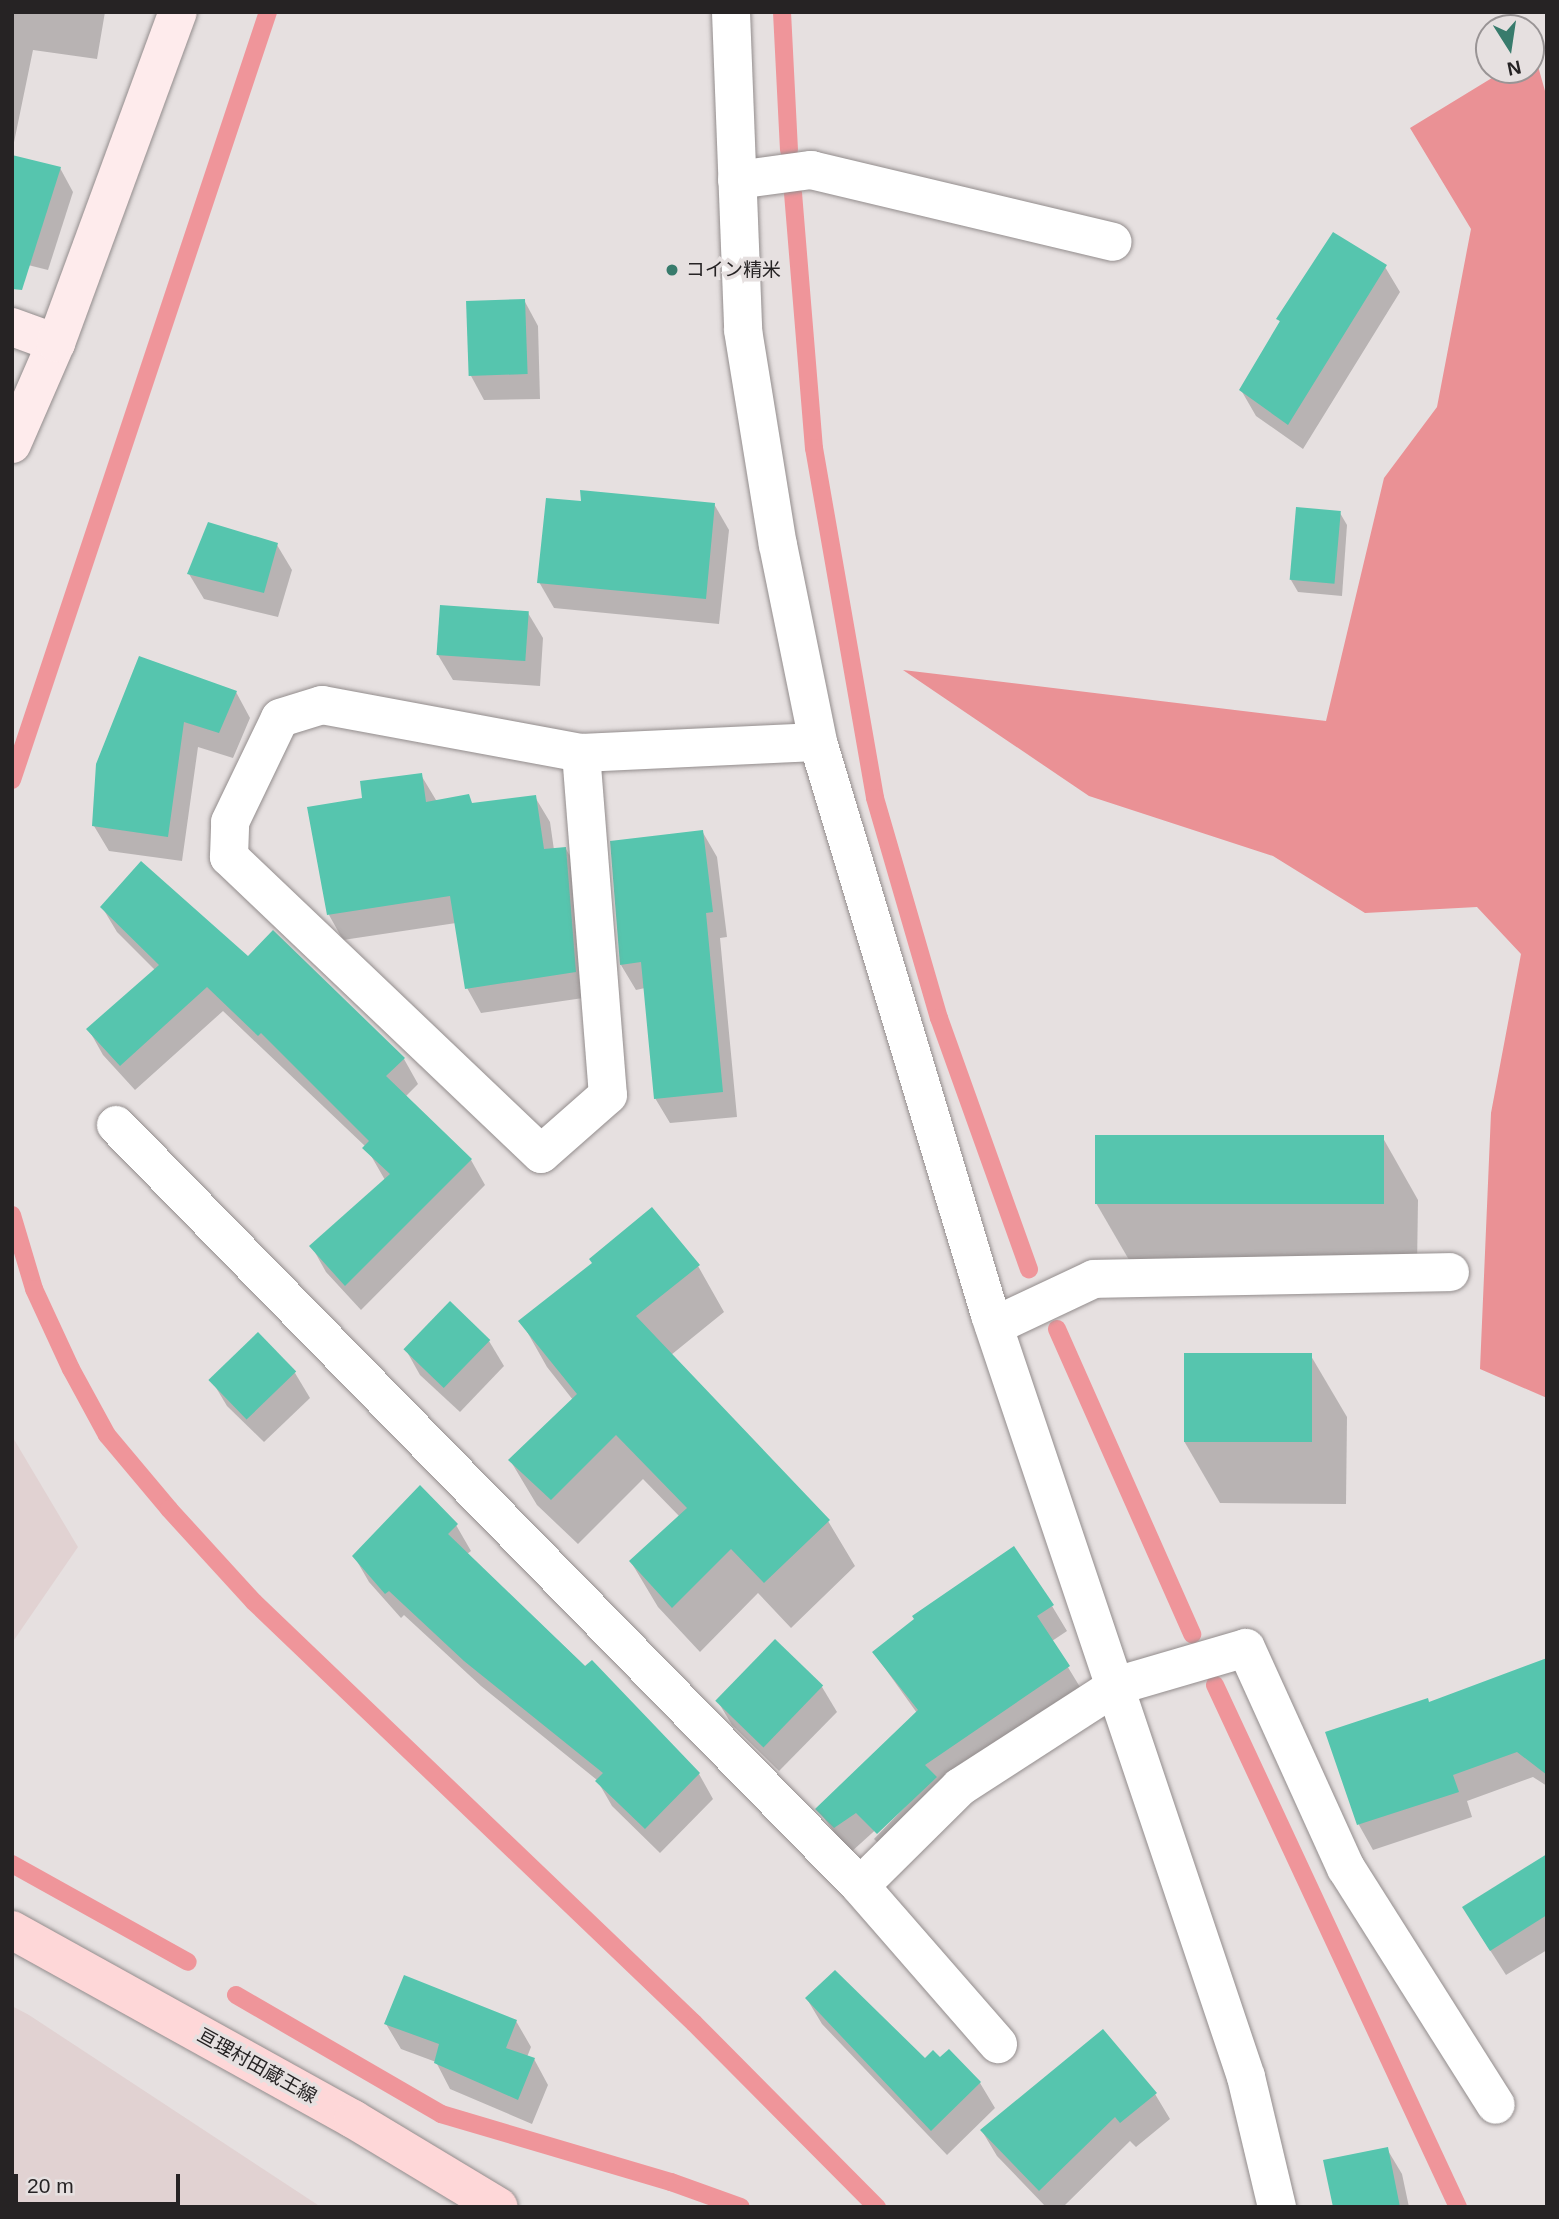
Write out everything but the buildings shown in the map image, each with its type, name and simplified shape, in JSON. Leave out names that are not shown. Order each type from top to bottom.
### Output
[{"type":"main road","name":"亘理村田蔵王線","points":[[12,1930],[353,2119],[499,2207]]},
{"type":"street","points":[[12,444],[56,343],[178,12]]},
{"type":"street","points":[[731,12],[743,330],[778,545],[818,742],[994,1326],[1246,2077],[1277,2207]]},
{"type":"street","points":[[737,180],[811,170],[1113,242]]},
{"type":"street","points":[[12,327],[56,343]]},
{"type":"street","points":[[581,753],[608,1095],[541,1154],[229,857],[230,822],[280,718],[323,705],[581,753],[818,742]]},
{"type":"street","points":[[116,1125],[860,1886],[998,2044]]},
{"type":"street","points":[[994,1326],[1094,1279],[1451,1272]]},
{"type":"street","points":[[860,1886],[960,1787],[1116,1686],[1246,1648],[1346,1868],[1496,2105]]},
{"type":"shaded area","points":[[1482,84],[1543,84],[1547,98],[1547,1398],[1480,1369],[1491,1113],[1521,954],[1477,907],[1365,913],[1273,856],[1089,796],[903,670],[1326,721],[1384,478],[1437,407],[1471,229],[1410,128]]},
{"type":"shaded area","points":[[12,1436],[78,1547],[12,1643]]},
{"type":"shaded area","points":[[12,2006],[29,2015],[321,2207],[12,2207]]},
{"type":"waterway","points":[[12,780],[268,12]]},
{"type":"waterway","points":[[782,12],[789,150]]},
{"type":"waterway","points":[[793,193],[814,448],[875,798],[939,1018],[1029,1269]]},
{"type":"waterway","points":[[12,1215],[34,1289],[71,1369],[107,1435],[169,1509],[254,1602],[694,2023],[877,2207]]},
{"type":"waterway","points":[[1057,1329],[1192,1634]]},
{"type":"waterway","points":[[1215,1685],[1458,2207]]},
{"type":"waterway","points":[[12,1864],[188,1962]]},
{"type":"waterway","points":[[236,1995],[441,2114],[671,2182],[741,2207]]},
{"type":"place","name":"コイン精米","points":[[672,270]]}]
